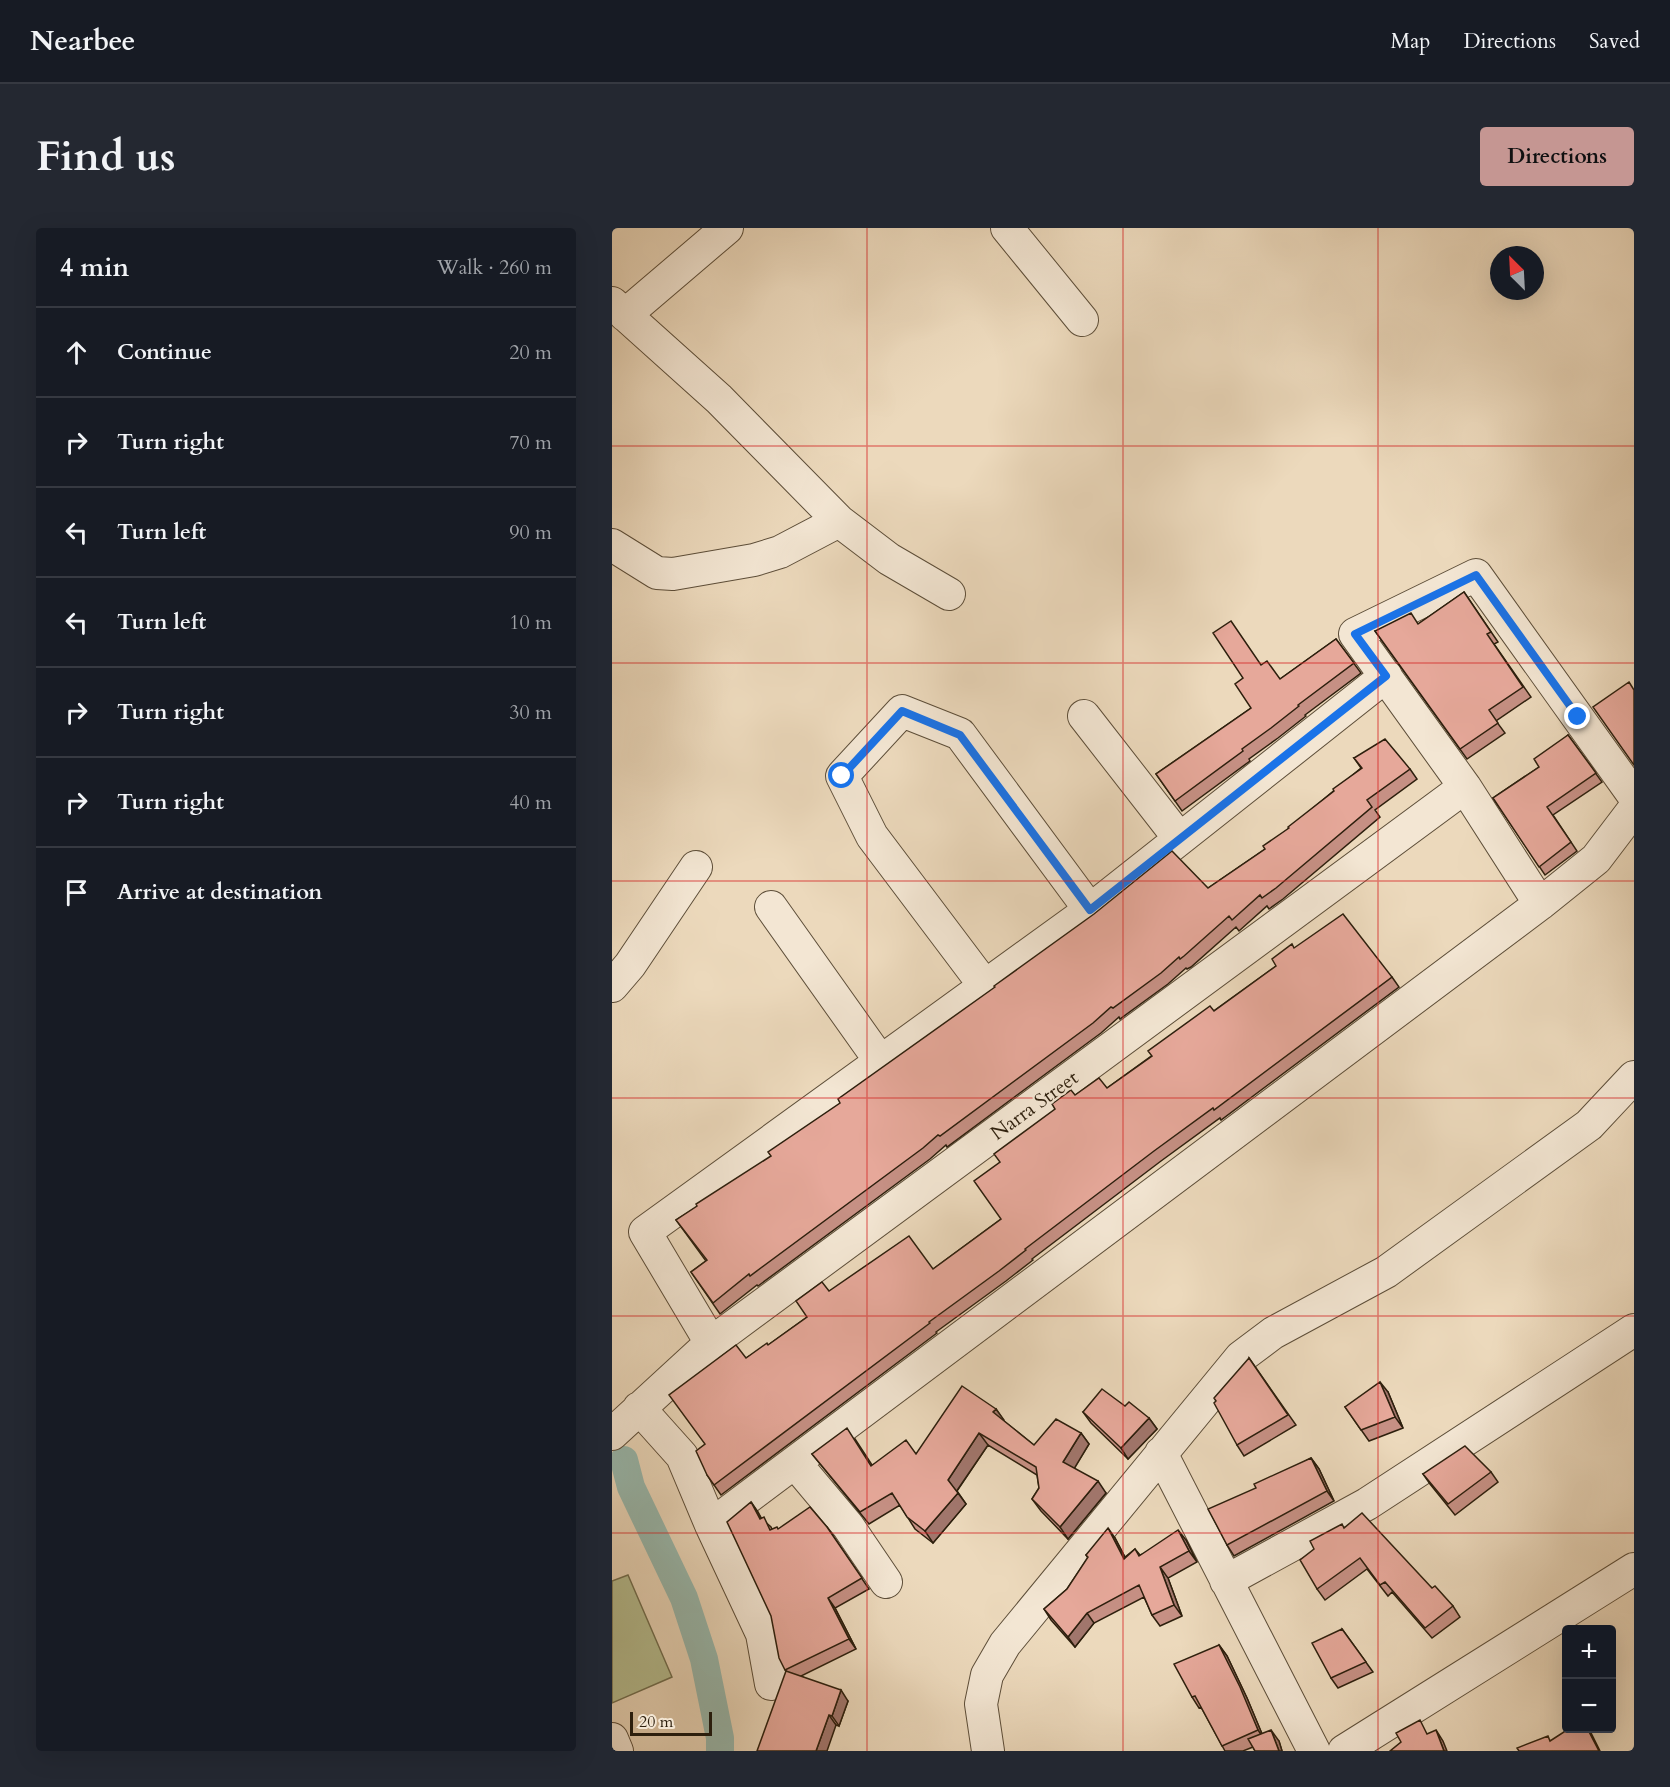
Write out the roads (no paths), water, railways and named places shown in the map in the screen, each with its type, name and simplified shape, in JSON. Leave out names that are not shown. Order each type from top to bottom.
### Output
[{"type":"street","points":[[727,228],[619,309],[719,399],[839,521],[889,559],[949,594]]},
{"type":"street","points":[[1007,228],[1082,320]]},
{"type":"street","points":[[612,545],[657,573],[673,574],[754,560],[780,552],[839,521]]},
{"type":"street","points":[[1540,904],[1465,787],[1355,634],[1476,575],[1634,796]]},
{"type":"street","points":[[711,1343],[645,1232],[1090,910],[1386,676]]},
{"type":"street","points":[[1578,717],[1606,699]]},
{"type":"street","points":[[985,986],[872,836],[842,776],[902,711],[960,735],[1090,910]]},
{"type":"street","points":[[1084,716],[1179,838]]},
{"type":"street","name":"Narra Street","points":[[612,1434],[711,1343],[1465,787]]},
{"type":"street","points":[[711,1525],[796,1464],[1540,904],[1596,859],[1634,809]]},
{"type":"street","points":[[612,986],[630,965],[696,867]]},
{"type":"street","points":[[771,908],[881,1062]]},
{"type":"street","points":[[988,1751],[981,1704],[987,1675],[1005,1644],[1241,1356],[1273,1333],[1386,1272],[1589,1125],[1634,1077]]},
{"type":"street","points":[[1226,1581],[1367,1504],[1634,1330]]},
{"type":"street","points":[[639,1408],[682,1456],[711,1525],[762,1634],[771,1684]]},
{"type":"street","points":[[1161,1453],[1314,1751]]},
{"type":"street","points":[[796,1464],[848,1526],[886,1582]]},
{"type":"street","points":[[1344,1751],[1634,1569]]},
{"type":"street","points":[[612,1739],[617,1751]]},
{"type":"waterway","points":[[624,1460],[631,1487],[684,1598],[704,1659],[720,1738],[720,1751]]}]
